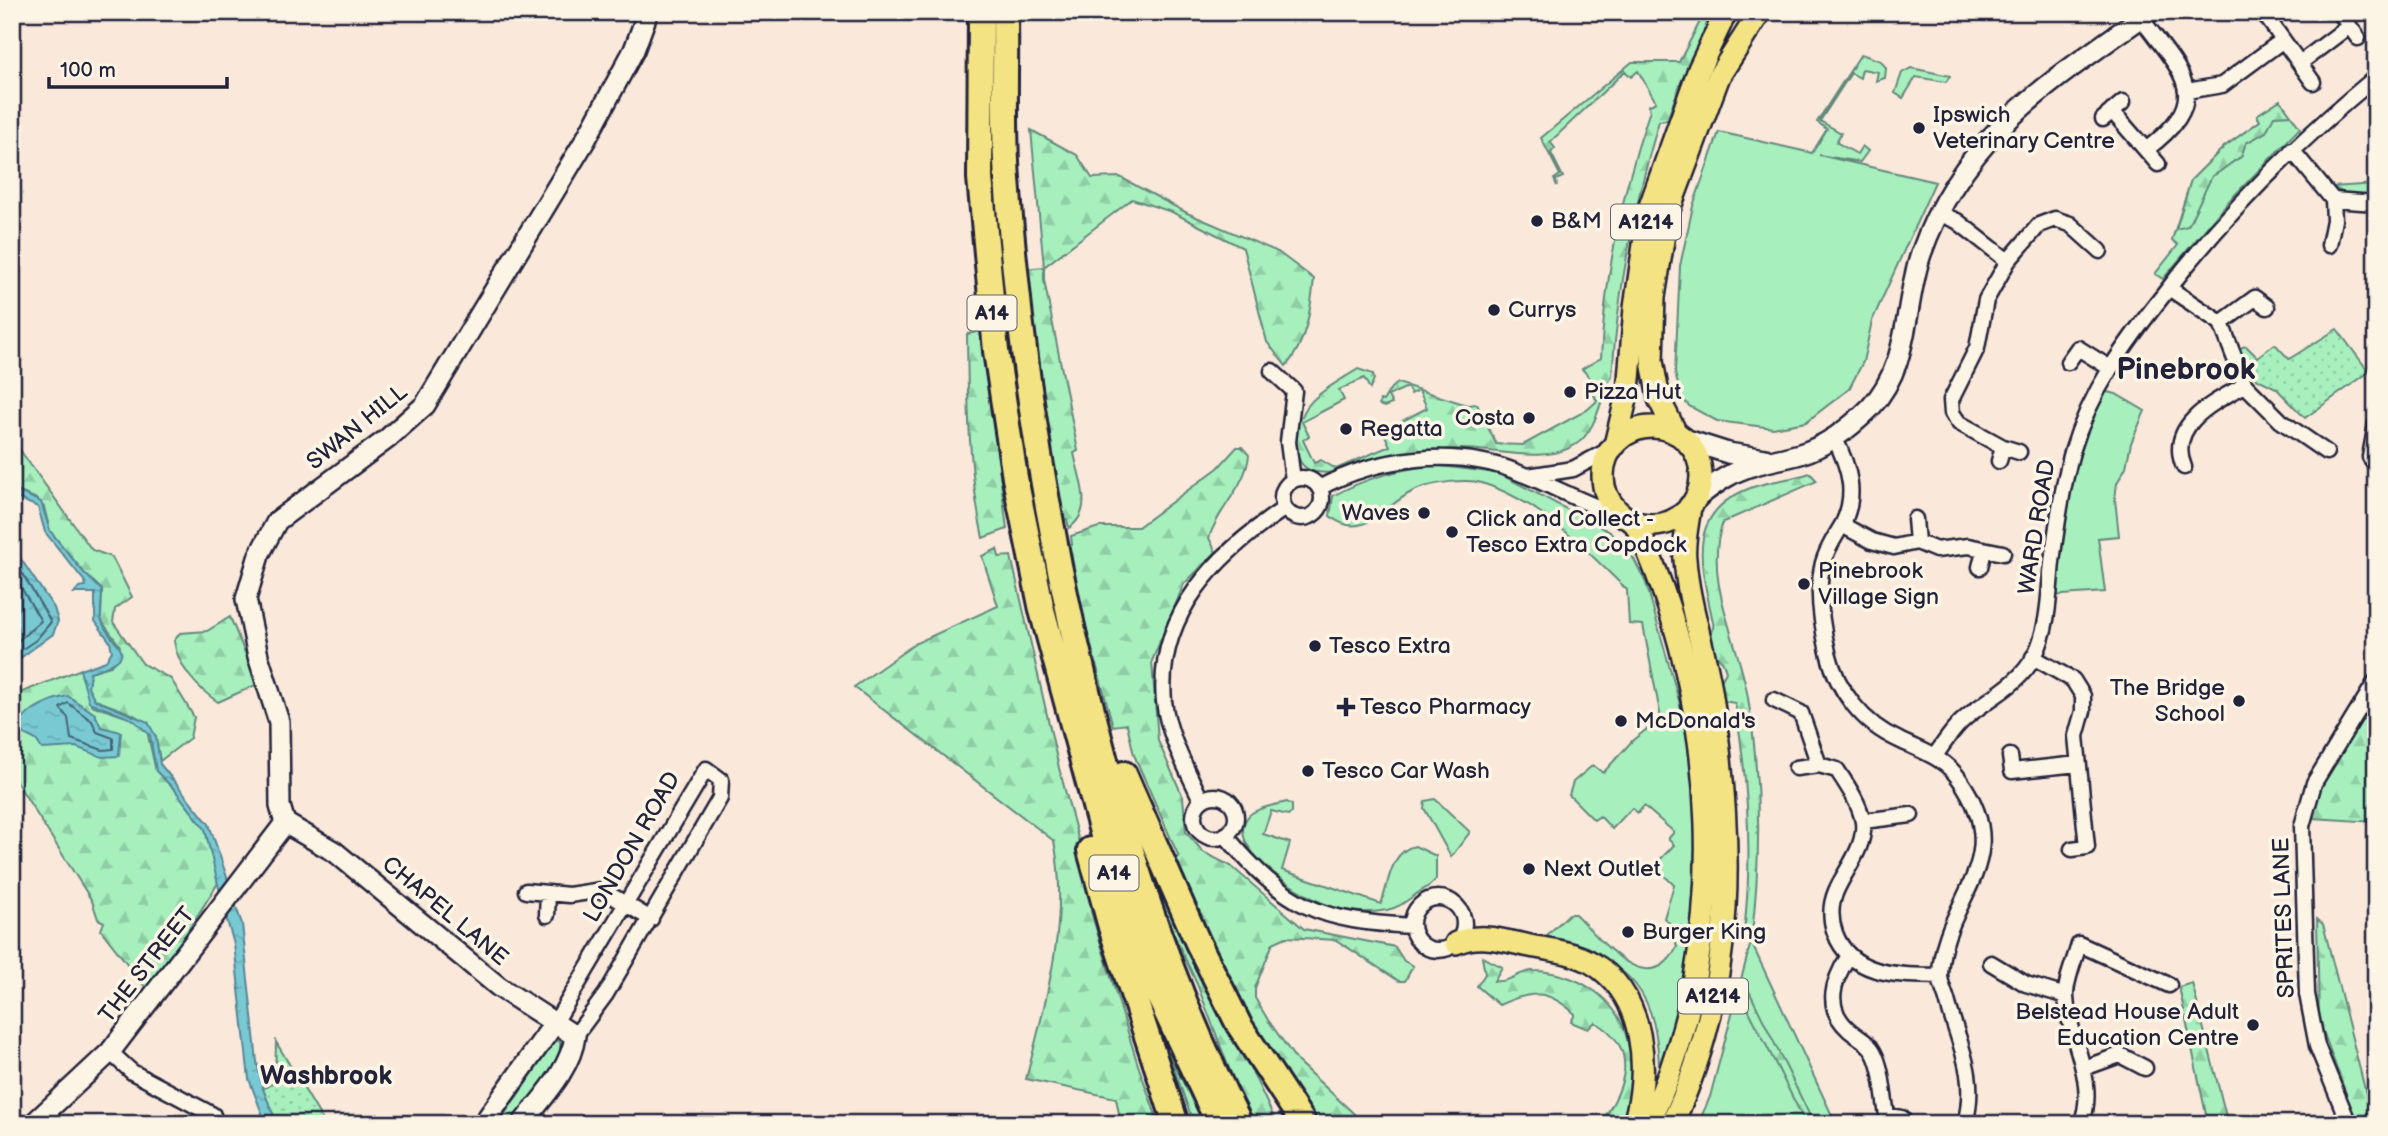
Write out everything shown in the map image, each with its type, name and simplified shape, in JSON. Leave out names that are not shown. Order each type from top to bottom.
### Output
[{"type":"highway","name":"A14","points":[[981,12],[980,178],[996,351],[1016,478],[1042,610],[1120,890],[1150,977],[1219,1124]]},
{"type":"highway","name":"A14","points":[[1005,12],[1006,176],[1021,337],[1040,470],[1083,677],[1133,865],[1181,994],[1215,1075],[1240,1124]]},
{"type":"highway","name":"A14","points":[[1042,610],[1044,663],[1073,788],[1111,927],[1176,1124]]},
{"type":"highway","name":"A14","points":[[1083,677],[1103,713],[1136,806],[1203,955],[1239,1025],[1304,1124]]},
{"type":"main road","name":"A1214","points":[[1613,447],[1628,391],[1635,308],[1649,209],[1699,69],[1726,12]]},
{"type":"main road","name":"A1214","points":[[1680,436],[1659,399],[1652,361],[1654,297],[1668,215],[1719,76],[1760,12]]},
{"type":"main road","points":[[1651,427],[1680,436],[1699,463],[1701,482],[1693,503],[1672,520],[1659,524],[1630,519],[1612,504],[1604,483],[1606,460],[1613,447],[1637,429],[1651,427]]},
{"type":"main road","name":"A1214","points":[[1672,1124],[1697,1063],[1708,1022],[1721,958],[1728,863],[1722,764],[1685,561],[1693,503]]},
{"type":"main road","name":"A1214","points":[[1630,519],[1661,582],[1682,653],[1701,756],[1706,836],[1703,931],[1692,1001],[1679,1048],[1648,1124]]},
{"type":"main road","points":[[1456,943],[1479,936],[1571,954],[1602,970],[1627,1000],[1640,1034],[1642,1086],[1634,1124]]},
{"type":"street","name":"SWAN HILL","points":[[285,823],[280,806],[279,722],[258,656],[246,599],[259,555],[277,521],[387,439],[425,405],[586,139],[634,50],[648,12]]},
{"type":"street","points":[[2263,12],[2313,82]]},
{"type":"street","points":[[2300,63],[2353,32],[2340,13]]},
{"type":"street","points":[[1693,503],[1726,477],[1802,453],[1835,439],[1871,407],[1897,366],[1907,332],[1913,284],[1938,213],[1965,166],[2015,111],[2145,15],[2182,77],[2187,91],[2182,116],[2147,149]]},
{"type":"street","points":[[2187,91],[2222,85],[2283,40]]},
{"type":"street","name":"WARD ROAD","points":[[1935,755],[1961,723],[2014,683],[2034,657],[2046,616],[2060,509],[2072,454],[2086,416],[2110,368],[2215,230],[2292,150],[2376,77]]},
{"type":"street","points":[[2112,111],[2158,164]]},
{"type":"street","points":[[2292,150],[2333,200],[2334,220],[2329,244]]},
{"type":"street","points":[[2333,200],[2376,204]]},
{"type":"street","points":[[1938,213],[1957,221],[2008,261]]},
{"type":"street","points":[[2018,452],[2001,454],[1959,423],[1952,413],[1951,400],[1977,348],[1986,300],[2008,261],[2039,225],[2055,219],[2070,224],[2101,251]]},
{"type":"street","points":[[2169,288],[2221,323],[2245,385],[2281,421],[2326,452]]},
{"type":"street","points":[[2221,323],[2258,297]]},
{"type":"street","points":[[2068,362],[2078,348],[2110,368]]},
{"type":"street","points":[[1272,371],[1294,391],[1288,442],[1293,480],[1283,494],[1285,508],[1299,517],[1312,515],[1322,502],[1319,488],[1309,479],[1293,480]]},
{"type":"street","points":[[2184,467],[2178,454],[2184,429],[2210,404],[2245,385]]},
{"type":"street","points":[[2375,424],[2370,457],[2376,465]]},
{"type":"street","points":[[1680,436],[1728,453],[1773,460]]},
{"type":"street","points":[[1835,439],[1847,465],[1850,481],[1850,500],[1842,525],[1825,557],[1821,577],[1824,627],[1836,676],[1850,699],[1873,724],[1894,738],[1935,755],[1952,770],[1966,790],[1976,813],[1981,836],[1975,879],[1956,911],[1940,976],[1967,1059],[1970,1082],[1965,1124]]},
{"type":"street","points":[[1527,476],[1573,469],[1613,447]]},
{"type":"street","points":[[1319,488],[1333,480],[1425,458],[1483,462],[1527,476],[1596,509],[1630,519]]},
{"type":"street","points":[[1201,800],[1174,741],[1166,710],[1165,677],[1171,637],[1188,596],[1216,564],[1252,531],[1285,508]]},
{"type":"street","points":[[1915,519],[1917,542]]},
{"type":"street","points":[[1842,525],[1886,545],[1900,547],[1917,542],[1936,550],[1968,546],[2003,553]]},
{"type":"street","points":[[1980,567],[1984,551]]},
{"type":"street","points":[[2034,657],[2068,676],[2082,691],[2084,707],[2076,736],[2087,847],[2072,849]]},
{"type":"street","name":"SPRITES LANE","points":[[2348,1124],[2317,1046],[2307,994],[2302,826],[2314,783],[2376,681]]},
{"type":"street","points":[[1774,700],[1793,707],[1806,719],[1819,765]]},
{"type":"street","points":[[2010,755],[2012,771],[2078,764]]},
{"type":"street","points":[[1796,768],[1819,765],[1837,770],[1863,821],[1859,846],[1831,907],[1832,925],[1848,957],[1872,969],[1898,976],[1940,976]]},
{"type":"street","name":"LONDON ROAD","points":[[483,1124],[556,1021],[628,905],[706,769],[721,780],[720,798],[606,994],[575,1035],[571,1052],[558,1077],[522,1124]]},
{"type":"street","points":[[1221,797],[1233,806],[1235,824],[1225,835],[1211,838],[1199,831],[1194,814],[1201,800],[1221,797]]},
{"type":"street","points":[[1863,821],[1911,815]]},
{"type":"street","name":"THE STREET","points":[[33,1124],[110,1052],[238,888],[285,823]]},
{"type":"street","name":"CHAPEL LANE","points":[[285,823],[335,852],[499,987],[575,1035]]},
{"type":"street","points":[[1225,835],[1265,878],[1310,909],[1358,923],[1412,926]]},
{"type":"street","points":[[526,891],[569,895],[602,890],[651,919]]},
{"type":"street","points":[[547,915],[548,894]]},
{"type":"street","points":[[1444,898],[1452,901],[1464,921],[1456,943],[1440,950],[1419,941],[1412,926],[1416,910],[1428,900],[1444,898]]},
{"type":"street","points":[[2081,1124],[2087,1105],[2084,1068],[2066,996],[2078,944],[2169,985]]},
{"type":"street","points":[[1848,957],[1835,977],[1832,989],[1833,1007],[1847,1028],[1872,1049],[1879,1067],[1886,1115],[1902,1118]]},
{"type":"street","points":[[1991,963],[2026,984],[2066,996]]},
{"type":"street","points":[[110,1052],[132,1072],[213,1115]]},
{"type":"street","points":[[2084,1068],[2120,1055],[2145,1068]]},
{"type":"green space","points":[[1705,12],[1705,21],[1711,25],[1681,82],[1667,120],[1659,121],[1628,247],[1612,376],[1594,422],[1583,439],[1561,451],[1545,454],[1460,449],[1356,470],[1321,473],[1304,466],[1296,446],[1298,417],[1302,417],[1305,409],[1318,396],[1358,369],[1373,374],[1370,389],[1364,378],[1339,390],[1344,400],[1302,422],[1309,436],[1303,440],[1314,463],[1321,460],[1336,469],[1390,446],[1383,431],[1427,408],[1419,390],[1411,394],[1407,387],[1388,396],[1392,404],[1384,407],[1379,405],[1380,400],[1383,401],[1391,388],[1398,383],[1467,405],[1477,404],[1496,444],[1523,445],[1587,410],[1597,401],[1588,383],[1591,379],[1582,369],[1601,358],[1606,295],[1616,232],[1650,110],[1648,106],[1656,102],[1638,71],[1631,77],[1625,71],[1550,142],[1555,148],[1551,153],[1563,177],[1556,180],[1557,186],[1554,179],[1560,175],[1541,138],[1632,62],[1679,62]]},
{"type":"green space","points":[[1861,54],[1881,61],[1886,68],[1885,78],[1876,81],[1878,72],[1862,69],[1860,78],[1851,73],[1820,121],[1841,133],[1836,142],[1857,154],[1862,146],[1868,151],[1860,162],[1819,155],[1935,182],[1872,321],[1863,362],[1849,389],[1806,422],[1773,428],[1717,421],[1689,406],[1681,397],[1675,373],[1680,266],[1693,206],[1719,132],[1812,153],[1827,129],[1817,122]]},
{"type":"green space","points":[[1911,68],[1950,76],[1946,82],[1916,77],[1903,98],[1895,93],[1902,73]]},
{"type":"green space","points":[[2280,100],[2300,128],[2228,202],[2163,279],[2155,274],[2178,245],[2172,240],[2191,180],[2224,147],[2260,121],[2257,115]]},
{"type":"green space","points":[[2280,100],[2291,115],[2274,116],[2266,132],[2246,143],[2241,157],[2212,176],[2188,226],[2176,229],[2191,180],[2224,147],[2260,121],[2257,115]]},
{"type":"green space","points":[[1031,130],[1077,155],[1092,178],[1120,177],[1187,213],[1278,252],[1314,279],[1303,336],[1286,366],[1267,342],[1243,248],[1172,212],[1132,199],[1044,267]]},
{"type":"green space","points":[[2376,184],[2376,199],[2355,198],[2332,187]]},
{"type":"green space","points":[[1044,267],[1044,280],[1078,451],[1074,453],[1083,494],[1081,512],[1077,521],[1069,528],[1067,519],[1059,520],[1024,269]]},
{"type":"green space","points":[[2337,329],[2369,372],[2305,418],[2276,388],[2254,377],[2247,359],[2238,362],[2234,350],[2246,346],[2257,357],[2275,344],[2289,359]]},
{"type":"green space","points":[[982,331],[1007,529],[983,538],[972,461],[967,334]]},
{"type":"green space","points":[[2098,390],[2116,394],[2145,411],[2131,443],[2126,467],[2117,483],[2115,499],[2119,536],[2098,538],[2105,592],[2049,596],[2063,488]]},
{"type":"green space","points":[[12,439],[92,550],[112,557],[132,597],[115,609],[113,622],[143,664],[171,679],[194,717],[190,738],[160,761],[153,734],[147,725],[131,714],[95,700],[88,687],[90,672],[111,666],[120,646],[101,620],[102,590],[84,573],[50,531],[44,507],[35,498],[12,489]]},
{"type":"green space","points":[[1237,447],[1242,447],[1249,455],[1247,467],[1213,527],[1209,538],[1216,552],[1184,584],[1152,661],[1158,741],[1183,797],[1186,832],[1203,852],[1231,866],[1304,929],[1395,947],[1404,961],[1413,966],[1405,981],[1399,981],[1336,940],[1286,937],[1273,943],[1255,988],[1255,998],[1297,1061],[1365,1124],[1316,1124],[1239,1002],[1171,864],[1172,852],[1175,859],[1179,857],[1134,755],[1127,724],[1113,726],[1064,547],[1072,545],[1071,536],[1099,527],[1138,527],[1218,468]]},
{"type":"green space","points":[[1433,465],[1498,473],[1610,532],[1634,559],[1646,583],[1695,758],[1700,807],[1689,991],[1663,1069],[1659,1065],[1650,1012],[1641,993],[1629,978],[1594,955],[1543,939],[1569,914],[1575,914],[1611,950],[1639,968],[1652,969],[1665,963],[1677,947],[1671,925],[1664,918],[1674,885],[1654,866],[1674,845],[1668,839],[1674,832],[1644,806],[1638,813],[1632,808],[1612,829],[1600,816],[1594,820],[1569,795],[1573,782],[1593,765],[1603,773],[1633,740],[1661,718],[1643,625],[1629,624],[1627,590],[1561,528],[1524,502],[1482,483],[1450,482],[1418,489],[1376,517],[1354,526],[1343,524],[1330,516],[1333,496],[1357,484],[1407,469]]},
{"type":"green space","points":[[1810,473],[1817,481],[1723,522],[1718,543],[1719,587],[1748,698],[1755,759],[1758,851],[1751,942],[1744,932],[1749,846],[1743,760],[1735,703],[1723,701],[1719,685],[1726,672],[1723,662],[1709,647],[1713,625],[1702,563],[1702,545],[1705,529],[1714,513],[1727,500],[1755,486]]},
{"type":"green space","points":[[997,549],[999,557],[1011,556],[1059,768],[1092,890],[1091,912],[1159,1124],[1121,1124],[1116,1098],[1026,1079],[1054,960],[1059,900],[1054,841],[854,687],[916,643],[998,606],[982,556]]},
{"type":"green space","points":[[230,617],[258,684],[218,702],[203,690],[184,668],[174,641],[180,633],[207,631]]},
{"type":"green space","points":[[81,669],[91,705],[132,719],[147,731],[156,771],[175,790],[205,829],[218,883],[149,992],[101,930],[104,922],[98,919],[92,901],[12,775],[12,696]]},
{"type":"green space","points":[[2364,711],[2376,716],[2376,822],[2313,818],[2316,793]]},
{"type":"green space","points":[[1435,799],[1470,832],[1451,857],[1424,808],[1425,801]]},
{"type":"green space","points":[[1287,802],[1292,805],[1292,812],[1288,815],[1271,811],[1263,834],[1290,843],[1282,870],[1381,904],[1395,861],[1400,854],[1415,846],[1436,856],[1436,879],[1395,908],[1372,912],[1335,907],[1303,893],[1257,857],[1247,844],[1243,831],[1247,818],[1254,812]]},
{"type":"green space","points":[[1146,858],[1164,886],[1277,1124],[1250,1124],[1197,984],[1161,907]]},
{"type":"green space","points":[[2317,919],[2323,924],[2371,1113],[2376,1112],[2376,1124],[2357,1124],[2319,1020]]},
{"type":"green space","points":[[1751,942],[1836,1124],[1698,1124],[1710,1097]]},
{"type":"green space","points":[[1482,957],[1502,967],[1494,981],[1506,980],[1529,971],[1549,972],[1578,981],[1606,1001],[1625,1031],[1629,1048],[1630,1124],[1600,1124],[1616,1097],[1624,1070],[1619,1044],[1609,1032],[1595,1022],[1588,1029],[1571,1022],[1575,1014],[1548,996],[1530,995],[1499,1005],[1477,986],[1485,974]]},
{"type":"green space","points":[[2192,983],[2228,1124],[2208,1124],[2179,987]]},
{"type":"green space","points":[[1747,987],[1814,1124],[1806,1124],[1744,1001]]},
{"type":"green space","points":[[555,1041],[560,1041],[560,1052],[551,1075],[512,1124],[498,1124]]},
{"type":"green space","points":[[276,1042],[325,1124],[277,1124],[263,1089],[275,1082]]},
{"type":"green space","points":[[1168,1052],[1204,1124],[1194,1124]]},
{"type":"water","points":[[12,489],[41,502],[50,531],[84,573],[102,590],[101,618],[121,654],[118,660],[108,666],[90,672],[88,687],[95,700],[148,722],[156,737],[160,764],[209,824],[231,889],[222,901],[205,829],[175,790],[156,771],[150,735],[132,719],[89,702],[80,670],[106,661],[112,651],[110,642],[95,621],[95,593],[74,593],[79,587],[86,586],[85,582],[45,532],[38,507],[12,496]]},
{"type":"water","points":[[12,546],[54,608],[58,621],[53,634],[12,664]]},
{"type":"water","points":[[68,696],[95,714],[101,727],[121,732],[119,756],[102,757],[76,747],[42,749],[36,740],[24,734],[20,723],[29,713],[48,702]]},
{"type":"water","points":[[231,892],[242,924],[257,1062],[263,1089],[277,1124],[266,1124],[249,1079],[234,944],[222,904]]},
{"type":"place","name":"Ipswich Veterinary Centre","points":[[1919,128]]},
{"type":"place","name":"B&M","points":[[1537,221]]},
{"type":"place","name":"Currys","points":[[1494,310]]},
{"type":"place","name":"Pizza Hut","points":[[1570,392]]},
{"type":"place","name":"Costa","points":[[1529,418]]},
{"type":"place","name":"Regatta","points":[[1346,429]]},
{"type":"place","name":"Waves","points":[[1424,513]]},
{"type":"place","name":"Click and Collect - Tesco Extra Copdock","points":[[1452,532]]},
{"type":"place","name":"Pinebrook Village Sign","points":[[1804,584]]},
{"type":"place","name":"Tesco Extra","points":[[1315,646]]},
{"type":"place","name":"The Bridge School","points":[[2239,701]]},
{"type":"place","name":"Tesco Pharmacy","points":[[1346,707]]},
{"type":"place","name":"McDonald's","points":[[1621,721]]},
{"type":"place","name":"Tesco Car Wash","points":[[1308,771]]},
{"type":"place","name":"Next Outlet","points":[[1529,869]]},
{"type":"place","name":"Burger King","points":[[1628,932]]},
{"type":"place","name":"Belstead House Adult Education Centre","points":[[2253,1025]]},
{"type":"district","name":"Pinebrook","points":[[2186,370]]},
{"type":"district","name":"Washbrook","points":[[326,1076]]}]
